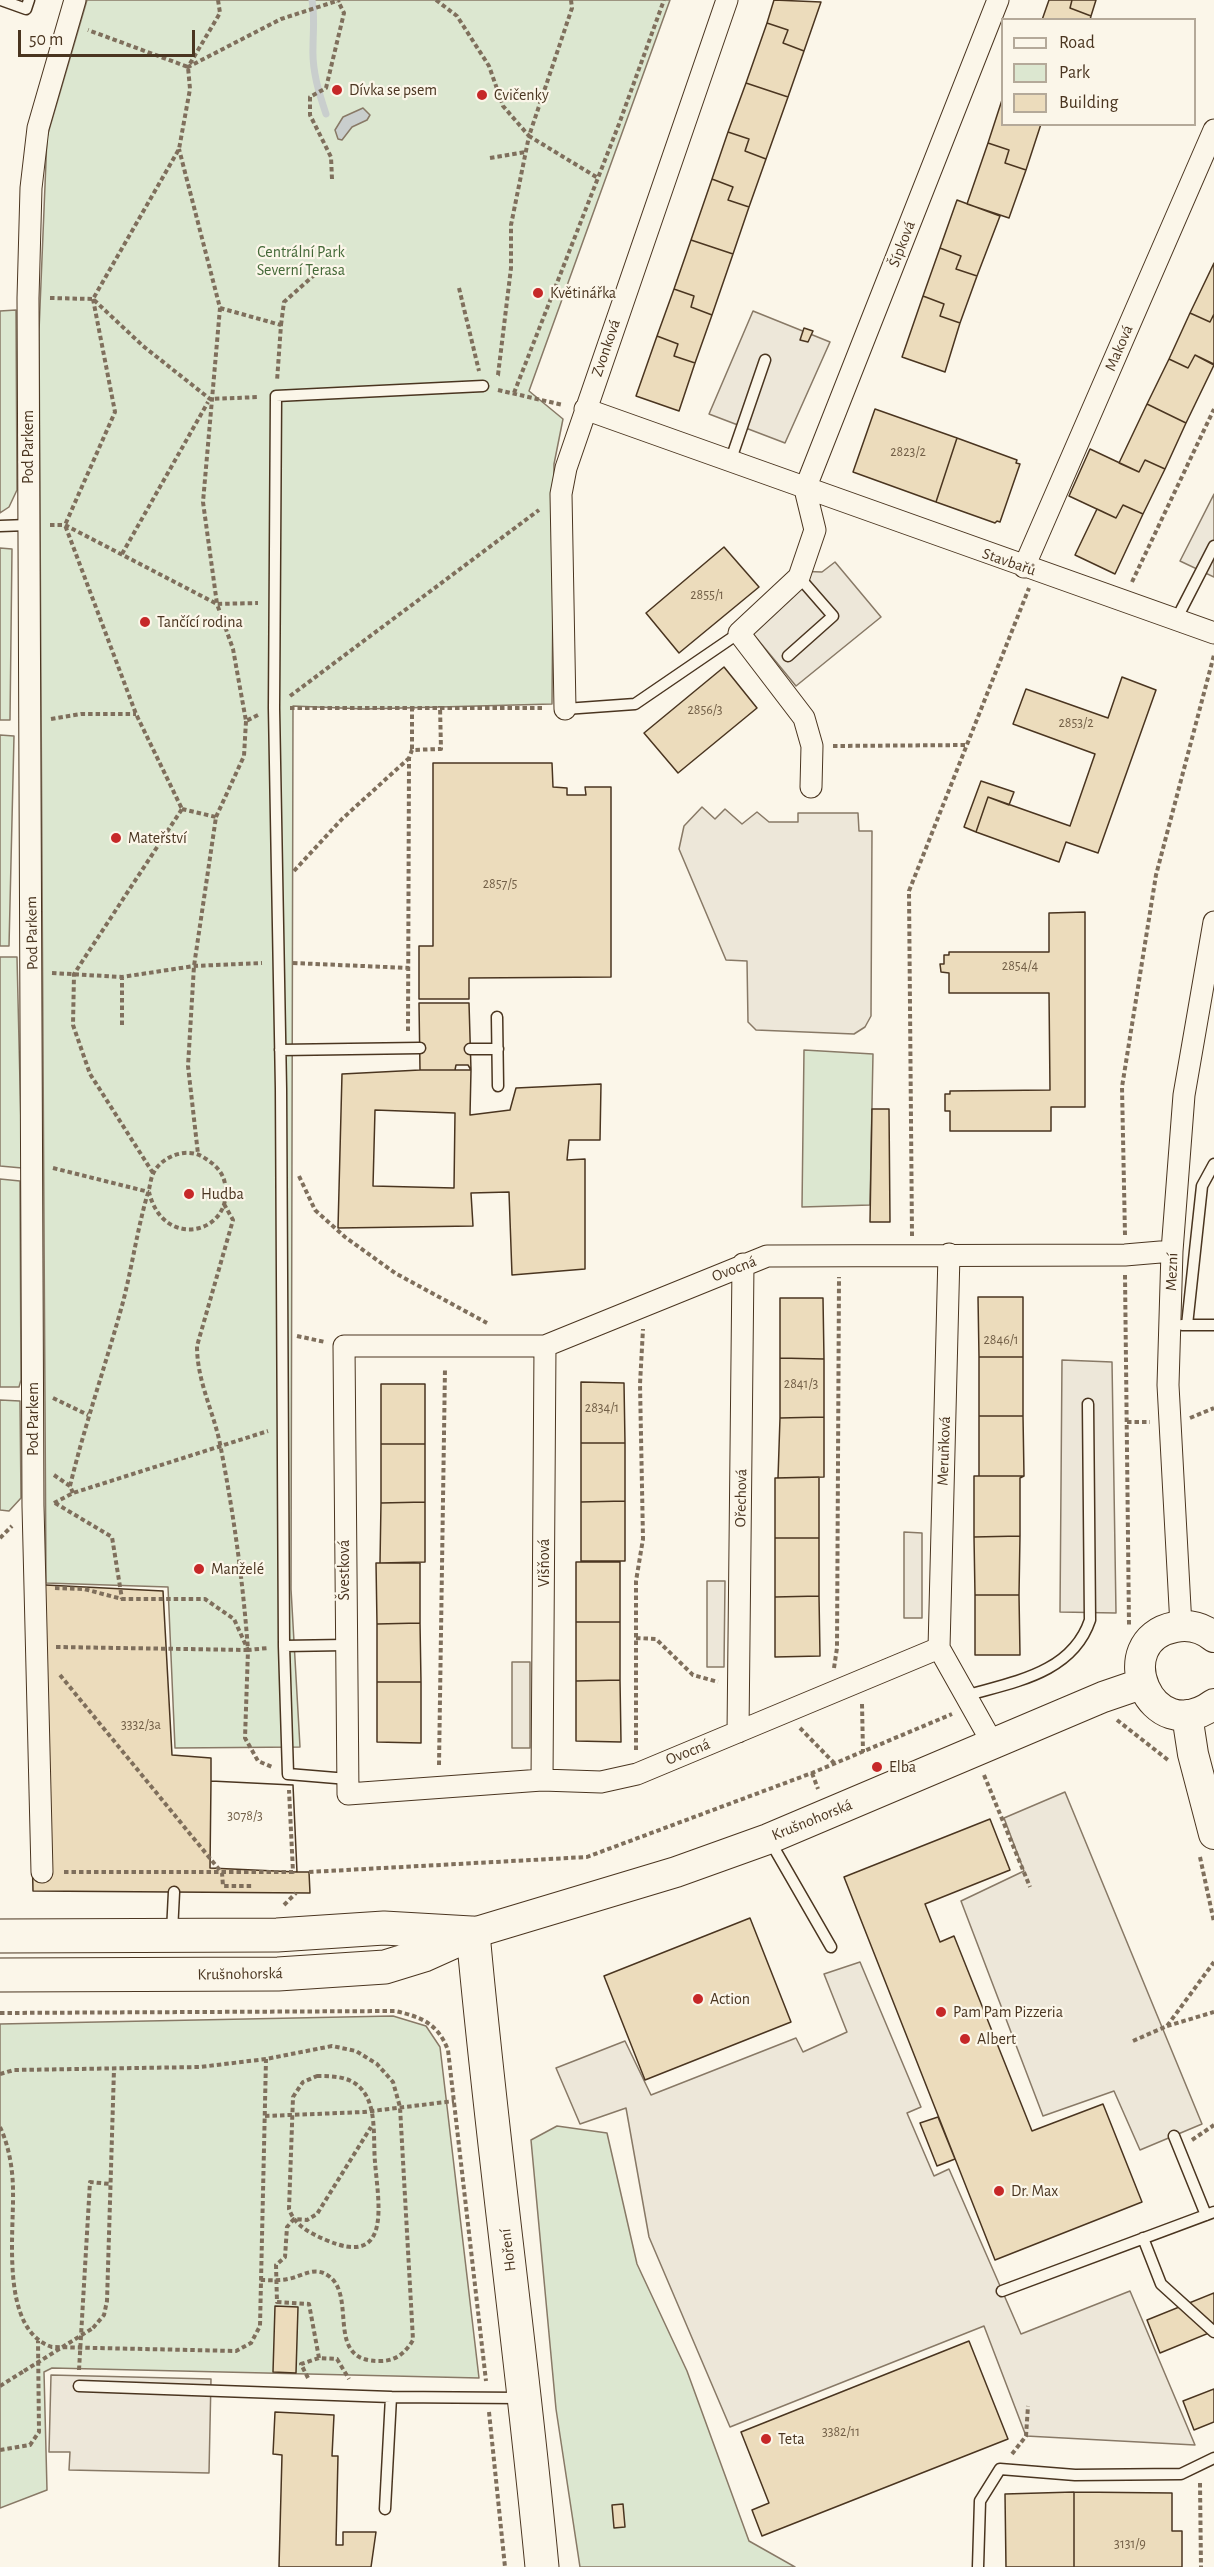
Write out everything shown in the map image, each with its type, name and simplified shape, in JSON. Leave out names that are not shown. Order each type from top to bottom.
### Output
[{"type":"main road","name":"Krušnohorská","points":[[0,1936],[277,1935],[384,1928],[473,1933]]},
{"type":"main road","name":"Krušnohorská","points":[[0,1975],[278,1974],[385,1967],[424,1955],[473,1933]]},
{"type":"main road","name":"Hoření","points":[[473,1933],[483,2040],[526,2398],[542,2567]]},
{"type":"street","name":"Pod Parkem","points":[[42,1872],[35,1588],[31,1167],[33,973],[29,719],[28,298],[31,188],[38,128],[75,0]]},
{"type":"street","name":"Zvonková","points":[[565,709],[561,494],[585,409],[727,0]]},
{"type":"street","name":"Šípková","points":[[805,489],[998,0]]},
{"type":"street","name":"Maková","points":[[1030,569],[1214,130]]},
{"type":"street","name":"Stavbařů","points":[[585,409],[1214,633]]},
{"type":"street","points":[[805,489],[814,530],[799,577],[739,633],[804,718],[812,746],[811,788]]},
{"type":"street","name":"Mezní","points":[[1181,1626],[1168,1385],[1178,1325],[1172,1251],[1184,1095],[1214,922]]},
{"type":"street","name":"Ovocná","points":[[344,1346],[545,1346],[767,1256],[1125,1255],[1172,1251]]},
{"type":"street","name":"Meruňková","points":[[939,1648],[950,1254]]},
{"type":"street","name":"Ořechová","points":[[738,1732],[743,1264]]},
{"type":"street","name":"Švestková","points":[[344,1346],[348,1786]]},
{"type":"street","name":"Višňová","points":[[542,1780],[545,1346]]},
{"type":"street","points":[[1214,1637],[1198,1628],[1181,1626],[1159,1633],[1142,1655],[1139,1669],[1141,1684],[1153,1702],[1162,1710],[1187,1715],[1197,1713],[1214,1704]]},
{"type":"street","points":[[939,1648],[968,1701],[983,1748]]},
{"type":"street","name":"Ovocná","points":[[348,1786],[439,1787],[542,1780],[601,1782],[637,1774],[939,1648]]},
{"type":"street","name":"Krušnohorská","points":[[473,1933],[676,1872],[768,1839],[1103,1697],[1141,1684]]},
{"type":"street","points":[[1187,1715],[1207,1842]]},
{"type":"lane","points":[[1,0],[26,9],[29,0]]},
{"type":"lane","points":[[730,462],[765,360]]},
{"type":"lane","points":[[348,1786],[288,1774],[284,1647],[280,1050],[274,708],[276,396],[483,386]]},
{"type":"lane","points":[[0,526],[28,525]]},
{"type":"lane","points":[[1176,620],[1214,546]]},
{"type":"lane","points":[[788,656],[833,616],[799,577]]},
{"type":"lane","points":[[565,709],[634,704],[739,633]]},
{"type":"lane","points":[[497,1017],[498,1086]]},
{"type":"lane","points":[[280,1050],[420,1048]]},
{"type":"lane","points":[[470,1049],[498,1049]]},
{"type":"lane","points":[[1214,1164],[1202,1186],[1178,1325],[1214,1325]]},
{"type":"lane","points":[[968,1701],[1032,1676],[1064,1660],[1086,1632],[1090,1620],[1088,1404]]},
{"type":"lane","points":[[284,1647],[345,1645]]},
{"type":"lane","points":[[768,1839],[831,1947]]},
{"type":"lane","points":[[172,1935],[174,1892]]},
{"type":"lane","points":[[1002,2290],[1210,2214],[1174,2136]]},
{"type":"lane","points":[[1143,2238],[1161,2284],[1214,2332]]},
{"type":"lane","points":[[79,2386],[391,2397],[526,2398]]},
{"type":"lane","points":[[385,2509],[391,2397]]},
{"type":"lane","points":[[978,2567],[980,2501],[1000,2469],[1075,2475],[1181,2474],[1214,2458]]},
{"type":"path","points":[[182,809],[136,714],[65,525],[116,412],[93,299],[179,149],[190,89],[189,68],[220,13],[218,0]]},
{"type":"path","points":[[436,0],[457,16],[489,66],[503,106],[529,136],[598,178]]},
{"type":"path","points":[[483,386],[498,375],[511,268],[511,225],[529,136],[572,8],[571,0]]},
{"type":"path","points":[[514,393],[598,178],[664,0]]},
{"type":"path","points":[[67,22],[189,68],[281,19],[339,1],[344,13],[326,88],[310,97],[310,115],[331,158],[332,179]]},
{"type":"path","points":[[179,149],[220,308],[210,399],[203,502],[218,604],[233,649],[246,721],[244,756],[216,817],[194,966],[188,1066],[198,1154]]},
{"type":"path","points":[[490,158],[526,152]]},
{"type":"path","points":[[28,298],[93,299],[143,346],[210,399],[276,396],[284,302],[322,267]]},
{"type":"path","points":[[459,288],[483,386]]},
{"type":"path","points":[[220,308],[281,325]]},
{"type":"path","points":[[483,386],[585,409]]},
{"type":"path","points":[[122,554],[210,399]]},
{"type":"path","points":[[1122,601],[1214,409]]},
{"type":"path","points":[[246,721],[274,708],[561,494]]},
{"type":"path","points":[[28,525],[65,525],[218,604],[276,602]]},
{"type":"path","points":[[912,1254],[909,891],[968,745],[1030,569]]},
{"type":"path","points":[[1129,1632],[1122,1087],[1156,874],[1214,655]]},
{"type":"path","points":[[274,708],[440,706],[565,709]]},
{"type":"path","points":[[412,750],[441,749],[440,706]]},
{"type":"path","points":[[408,1048],[409,758],[412,750],[412,707]]},
{"type":"path","points":[[29,719],[41,720],[81,714],[136,714]]},
{"type":"path","points":[[812,746],[968,745]]},
{"type":"path","points":[[278,889],[342,819],[409,758]]},
{"type":"path","points":[[182,809],[216,817]]},
{"type":"path","points":[[153,1173],[90,1074],[74,1024],[74,974],[182,809]]},
{"type":"path","points":[[33,973],[122,977],[194,966],[279,962],[409,968]]},
{"type":"path","points":[[122,977],[122,1025]]},
{"type":"path","points":[[42,1872],[293,1872],[288,1774],[258,1761],[245,1738],[248,1650],[243,1576],[221,1446],[197,1368],[197,1346],[234,1220],[224,1204],[225,1183],[216,1165],[198,1154],[181,1153],[165,1160],[153,1173],[123,1302],[88,1415],[70,1486],[73,1493]]},
{"type":"path","points":[[281,1160],[295,1168],[315,1210],[345,1238],[395,1273],[489,1324]]},
{"type":"path","points":[[31,1167],[50,1167],[149,1192]]},
{"type":"path","points":[[149,1192],[152,1207],[161,1220],[174,1227],[189,1230],[210,1222],[224,1204]]},
{"type":"path","points":[[834,1672],[837,1648],[839,1255]]},
{"type":"path","points":[[637,1774],[636,1581],[643,1539],[640,1384],[645,1305]]},
{"type":"path","points":[[282,1332],[344,1346]]},
{"type":"path","points":[[439,1787],[446,1346]]},
{"type":"path","points":[[33,1388],[88,1415]]},
{"type":"path","points":[[122,1599],[112,1537],[54,1503],[73,1493],[282,1426]]},
{"type":"path","points":[[35,1588],[84,1589],[122,1599],[205,1599],[234,1619],[248,1650]]},
{"type":"path","points":[[636,1638],[656,1639],[693,1674],[739,1689]]},
{"type":"path","points":[[36,1647],[248,1650],[284,1647]]},
{"type":"path","points":[[36,1647],[222,1873],[223,1886],[253,1886]]},
{"type":"path","points":[[1103,1697],[1114,1719],[1168,1760],[1172,1769]]},
{"type":"path","points":[[309,1872],[587,1857],[835,1764],[968,1701]]},
{"type":"path","points":[[862,1704],[863,1752]]},
{"type":"path","points":[[784,1713],[835,1764]]},
{"type":"path","points":[[983,1748],[1030,1887]]},
{"type":"path","points":[[812,1773],[820,1794]]},
{"type":"path","points":[[1207,1842],[1214,1922]]},
{"type":"path","points":[[1167,2026],[1214,1962]]},
{"type":"path","points":[[0,2013],[395,2011],[426,2019],[442,2033],[448,2050],[505,2567]]},
{"type":"path","points":[[1133,2041],[1167,2026],[1214,2012]]},
{"type":"path","points":[[0,2073],[14,2070],[200,2067],[266,2059],[332,2046],[356,2051],[377,2064],[386,2073],[398,2094],[400,2108],[414,2332],[409,2348],[402,2354],[384,2361],[363,2358],[354,2352],[343,2334],[340,2290],[330,2277],[312,2271],[276,2280],[260,2280]]},
{"type":"path","points":[[0,2127],[10,2158],[13,2189],[12,2284],[23,2325],[38,2341],[52,2347],[236,2351],[244,2348],[257,2335],[260,2326],[266,2059]]},
{"type":"path","points":[[0,2386],[93,2328],[106,2308],[114,2068]]},
{"type":"path","points":[[317,2076],[341,2077],[355,2083],[365,2093],[371,2111],[379,2222],[370,2240],[358,2247],[347,2248],[314,2235],[294,2219],[289,2209],[290,2115],[298,2086],[317,2076]]},
{"type":"path","points":[[265,2116],[371,2111],[454,2101]]},
{"type":"path","points":[[294,2219],[308,2220],[317,2214],[372,2125]]},
{"type":"path","points":[[1179,2149],[1214,2125]]},
{"type":"path","points":[[79,2386],[90,2182],[110,2184]]},
{"type":"path","points":[[294,2219],[287,2227],[285,2257],[276,2265],[277,2302],[309,2304],[319,2358]]},
{"type":"path","points":[[0,2450],[30,2445],[39,2432],[38,2341]]},
{"type":"path","points":[[1026,2436],[1028,2406]]},
{"type":"path","points":[[1200,2465],[1201,2567]]},
{"type":"green space","name":"Centrální Park Severní Terasa","points":[[87,0],[670,0],[529,391],[563,419],[554,464],[552,704],[365,709],[293,706],[291,1589],[300,1747],[175,1748],[168,1587],[46,1583],[39,331],[47,137]]},
{"type":"green space","points":[[16,310],[17,490],[9,507],[0,513],[0,311]]},
{"type":"green space","points":[[0,548],[12,549],[10,720],[0,720]]},
{"type":"green space","points":[[0,735],[14,736],[9,946],[0,946]]},
{"type":"green space","points":[[0,957],[17,957],[22,1168],[0,1166]]},
{"type":"green space","points":[[804,1050],[873,1054],[870,1205],[802,1207]]},
{"type":"green space","points":[[0,1179],[20,1181],[21,1380],[19,1387],[0,1387]]},
{"type":"green space","points":[[0,1400],[20,1401],[21,1498],[9,1511],[0,1510]]},
{"type":"green space","points":[[393,2016],[426,2026],[440,2047],[479,2378],[52,2368],[44,2372],[47,2490],[0,2508],[0,2024]]},
{"type":"green space","points":[[557,2126],[607,2133],[637,2264],[687,2371],[749,2541],[795,2567],[580,2567],[556,2409],[531,2140]]},
{"type":"shaded area","points":[[363,108],[370,115],[367,120],[352,127],[342,140],[338,139],[335,130],[343,117]]},
{"type":"shaded area","points":[[753,311],[830,342],[785,443],[709,414]]},
{"type":"shaded area","points":[[1214,494],[1214,577],[1180,561]]},
{"type":"shaded area","points":[[835,562],[881,617],[796,686],[740,618],[794,571],[822,572]]},
{"type":"shaded area","points":[[702,807],[715,819],[725,809],[742,824],[757,812],[769,822],[798,822],[798,813],[858,813],[859,831],[872,831],[871,1016],[865,1027],[854,1034],[756,1030],[748,1022],[747,961],[726,960],[679,849],[684,826]]},
{"type":"shaded area","points":[[1062,1360],[1112,1362],[1116,1613],[1060,1612]]},
{"type":"shaded area","points":[[904,1532],[922,1533],[922,1618],[904,1618]]},
{"type":"shaded area","points":[[707,1581],[725,1581],[724,1667],[707,1667]]},
{"type":"shaded area","points":[[512,1662],[530,1662],[530,1748],[512,1748]]},
{"type":"shaded area","points":[[1065,1792],[1202,2124],[1140,2150],[1114,2091],[1043,2116],[961,1901],[1024,1871],[1004,1818]]},
{"type":"shaded area","points":[[860,1962],[921,2107],[907,2113],[934,2176],[949,2169],[1021,2334],[1130,2291],[1195,2445],[1026,2436],[984,2326],[730,2427],[649,2237],[626,2108],[580,2124],[556,2068],[625,2041],[651,2095],[796,2038],[803,2052],[847,2032],[824,1974]]},
{"type":"shaded area","points":[[51,2375],[211,2379],[209,2473],[69,2470],[70,2452],[49,2452]]},
{"type":"building","points":[[774,0],[821,2],[804,51],[783,43],[788,30],[767,23]]},
{"type":"building","points":[[1049,0],[1072,0],[1070,8],[1091,16],[1090,18],[1043,18]]},
{"type":"building","points":[[1072,0],[1096,0],[1091,16],[1070,8]]},
{"type":"building","points":[[767,23],[788,30],[783,43],[804,51],[788,97],[746,83]]},
{"type":"building","points":[[746,83],[788,97],[766,159],[745,151],[749,139],[728,132]]},
{"type":"building","points":[[1001,103],[1001,126],[1040,126],[1026,170],[1005,163],[1009,150],[988,143]]},
{"type":"building","points":[[728,132],[749,139],[745,151],[766,159],[749,207],[728,200],[733,187],[712,179]]},
{"type":"building","points":[[988,143],[1009,150],[1005,163],[1026,170],[1009,218],[967,204]]},
{"type":"building","points":[[712,179],[733,187],[728,200],[749,207],[733,254],[691,240]]},
{"type":"building","points":[[957,200],[1000,216],[977,276],[956,269],[961,256],[940,248]]},
{"type":"building","points":[[691,240],[733,254],[712,315],[691,307],[694,296],[674,289]]},
{"type":"building","points":[[940,248],[961,256],[956,269],[977,276],[960,323],[940,316],[944,304],[923,296]]},
{"type":"building","points":[[1214,263],[1214,314],[1210,322],[1190,313]]},
{"type":"building","points":[[674,289],[694,296],[691,307],[712,315],[695,363],[674,356],[678,344],[657,336]]},
{"type":"building","points":[[923,296],[944,304],[940,316],[960,323],[945,372],[902,357]]},
{"type":"building","points":[[1190,313],[1210,322],[1214,314],[1214,364],[1195,355],[1188,368],[1169,359]]},
{"type":"building","points":[[804,328],[813,331],[808,342],[800,340]]},
{"type":"building","points":[[657,336],[678,344],[674,356],[695,363],[679,411],[636,396]]},
{"type":"building","points":[[1195,355],[1214,365],[1186,423],[1147,404],[1169,359],[1188,368]]},
{"type":"building","points":[[1147,404],[1186,423],[1165,469],[1145,460],[1139,472],[1119,463]]},
{"type":"building","points":[[875,409],[957,438],[936,502],[853,472]]},
{"type":"building","points":[[957,438],[1017,460],[1016,463],[1020,464],[1000,522],[995,523],[936,502]]},
{"type":"building","points":[[1090,449],[1139,472],[1145,460],[1165,469],[1143,514],[1123,505],[1116,518],[1069,496]]},
{"type":"building","points":[[1123,505],[1143,514],[1115,574],[1075,555],[1097,509],[1116,518]]},
{"type":"building","points":[[724,547],[759,587],[679,653],[646,613]]},
{"type":"building","points":[[724,667],[757,708],[678,773],[644,733]]},
{"type":"building","points":[[1122,677],[1156,690],[1098,853],[1066,842],[1059,862],[976,832],[988,797],[1070,826],[1095,754],[1013,724],[1026,689],[1108,718]]},
{"type":"building","points":[[433,763],[552,763],[553,787],[567,788],[567,795],[586,795],[585,787],[611,787],[611,977],[469,978],[469,999],[419,999],[419,946],[433,946]]},
{"type":"building","points":[[981,781],[1014,792],[1009,805],[988,797],[976,832],[964,827]]},
{"type":"building","points":[[1085,912],[1085,1107],[1051,1107],[1051,1131],[950,1131],[950,1111],[945,1111],[945,1094],[950,1094],[950,1091],[1050,1090],[1049,993],[949,993],[949,973],[941,972],[940,964],[944,964],[944,955],[949,955],[949,952],[1049,952],[1049,913]]},
{"type":"building","points":[[419,1003],[469,1003],[471,1070],[468,1065],[456,1065],[455,1070],[420,1070]]},
{"type":"building","points":[[471,1070],[470,1115],[510,1110],[516,1088],[601,1084],[600,1140],[569,1140],[567,1160],[585,1159],[585,1269],[512,1275],[509,1192],[471,1193],[473,1226],[338,1228],[342,1074]],"holes":[[[375,1110],[455,1113],[454,1188],[373,1186]]]},
{"type":"building","points":[[872,1109],[889,1109],[890,1222],[870,1222]]},
{"type":"building","points":[[978,1297],[1023,1297],[1023,1357],[979,1357]]},
{"type":"building","points":[[780,1298],[823,1298],[824,1359],[780,1358]]},
{"type":"building","points":[[979,1357],[1023,1357],[1023,1416],[979,1416]]},
{"type":"building","points":[[780,1358],[824,1359],[824,1417],[780,1418]]},
{"type":"building","points":[[581,1382],[624,1383],[625,1443],[581,1443]]},
{"type":"building","points":[[381,1384],[425,1384],[425,1444],[381,1444]]},
{"type":"building","points":[[979,1416],[1023,1416],[1024,1476],[979,1476]]},
{"type":"building","points":[[824,1417],[824,1477],[778,1478],[780,1418]]},
{"type":"building","points":[[581,1443],[625,1443],[625,1501],[581,1502]]},
{"type":"building","points":[[381,1444],[425,1444],[425,1502],[381,1503]]},
{"type":"building","points":[[974,1476],[1024,1476],[1020,1478],[1020,1536],[974,1537]]},
{"type":"building","points":[[819,1477],[819,1538],[775,1538],[775,1478]]},
{"type":"building","points":[[625,1501],[625,1561],[581,1561],[581,1502]]},
{"type":"building","points":[[425,1502],[425,1562],[380,1563],[381,1503]]},
{"type":"building","points":[[1020,1536],[1019,1595],[975,1595],[974,1537]]},
{"type":"building","points":[[775,1538],[819,1538],[819,1596],[775,1597]]},
{"type":"building","points":[[576,1562],[620,1562],[620,1622],[576,1622]]},
{"type":"building","points":[[376,1563],[420,1563],[420,1623],[377,1624]]},
{"type":"building","points":[[26,1584],[163,1591],[172,1755],[211,1758],[211,1781],[293,1785],[297,1872],[309,1872],[310,1893],[33,1891]]},
{"type":"building","points":[[975,1595],[1019,1595],[1020,1655],[975,1655]]},
{"type":"building","points":[[819,1596],[820,1656],[775,1657],[775,1597]]},
{"type":"building","points":[[576,1622],[620,1622],[620,1680],[576,1681]]},
{"type":"building","points":[[420,1623],[421,1682],[377,1682],[377,1624]]},
{"type":"building","points":[[620,1680],[621,1742],[576,1741],[576,1681]]},
{"type":"building","points":[[377,1682],[421,1682],[421,1743],[377,1742]]},
{"type":"building","points":[[211,1781],[293,1785],[297,1872],[210,1868]]},
{"type":"building","points":[[990,1819],[1010,1870],[925,1904],[940,1942],[954,1936],[1032,2131],[1103,2104],[1142,2202],[995,2260],[844,1877]]},
{"type":"building","points":[[750,1918],[791,2022],[645,2080],[604,1976]]},
{"type":"building","points":[[938,2117],[955,2159],[937,2166],[920,2123]]},
{"type":"building","points":[[1214,2293],[1214,2331],[1160,2353],[1147,2320]]},
{"type":"building","points":[[275,2306],[298,2307],[296,2373],[273,2372]]},
{"type":"building","points":[[969,2341],[1008,2439],[762,2536],[752,2510],[769,2503],[741,2432]]},
{"type":"building","points":[[1214,2389],[1214,2422],[1194,2430],[1183,2401]]},
{"type":"building","points":[[275,2412],[334,2415],[332,2456],[338,2456],[336,2545],[343,2545],[343,2532],[376,2532],[371,2567],[279,2567],[282,2455],[273,2454]]},
{"type":"building","points":[[1074,2492],[1172,2493],[1172,2531],[1182,2531],[1182,2567],[1074,2567]]},
{"type":"building","points":[[1074,2492],[1074,2567],[1006,2567],[1005,2494]]},
{"type":"building","points":[[623,2504],[625,2527],[614,2528],[612,2505]]},
{"type":"waterway","points":[[312,0],[313,57],[326,114]]},
{"type":"place","name":"Dívka se psem","points":[[337,90]]},
{"type":"place","name":"Cvičenky","points":[[482,95]]},
{"type":"place","name":"Květinářka","points":[[538,293]]},
{"type":"place","name":"Tančící rodina","points":[[145,622]]},
{"type":"place","name":"Mateřství","points":[[116,838]]},
{"type":"place","name":"Hudba","points":[[189,1194]]},
{"type":"place","name":"Manželé","points":[[199,1569]]},
{"type":"place","name":"Elba","points":[[877,1767]]},
{"type":"place","name":"Action","points":[[698,1999]]},
{"type":"place","name":"Pam Pam Pizzeria","points":[[941,2012]]},
{"type":"place","name":"Albert","points":[[965,2039]]},
{"type":"place","name":"Dr. Max","points":[[999,2191]]},
{"type":"place","name":"Teta","points":[[766,2439]]}]
